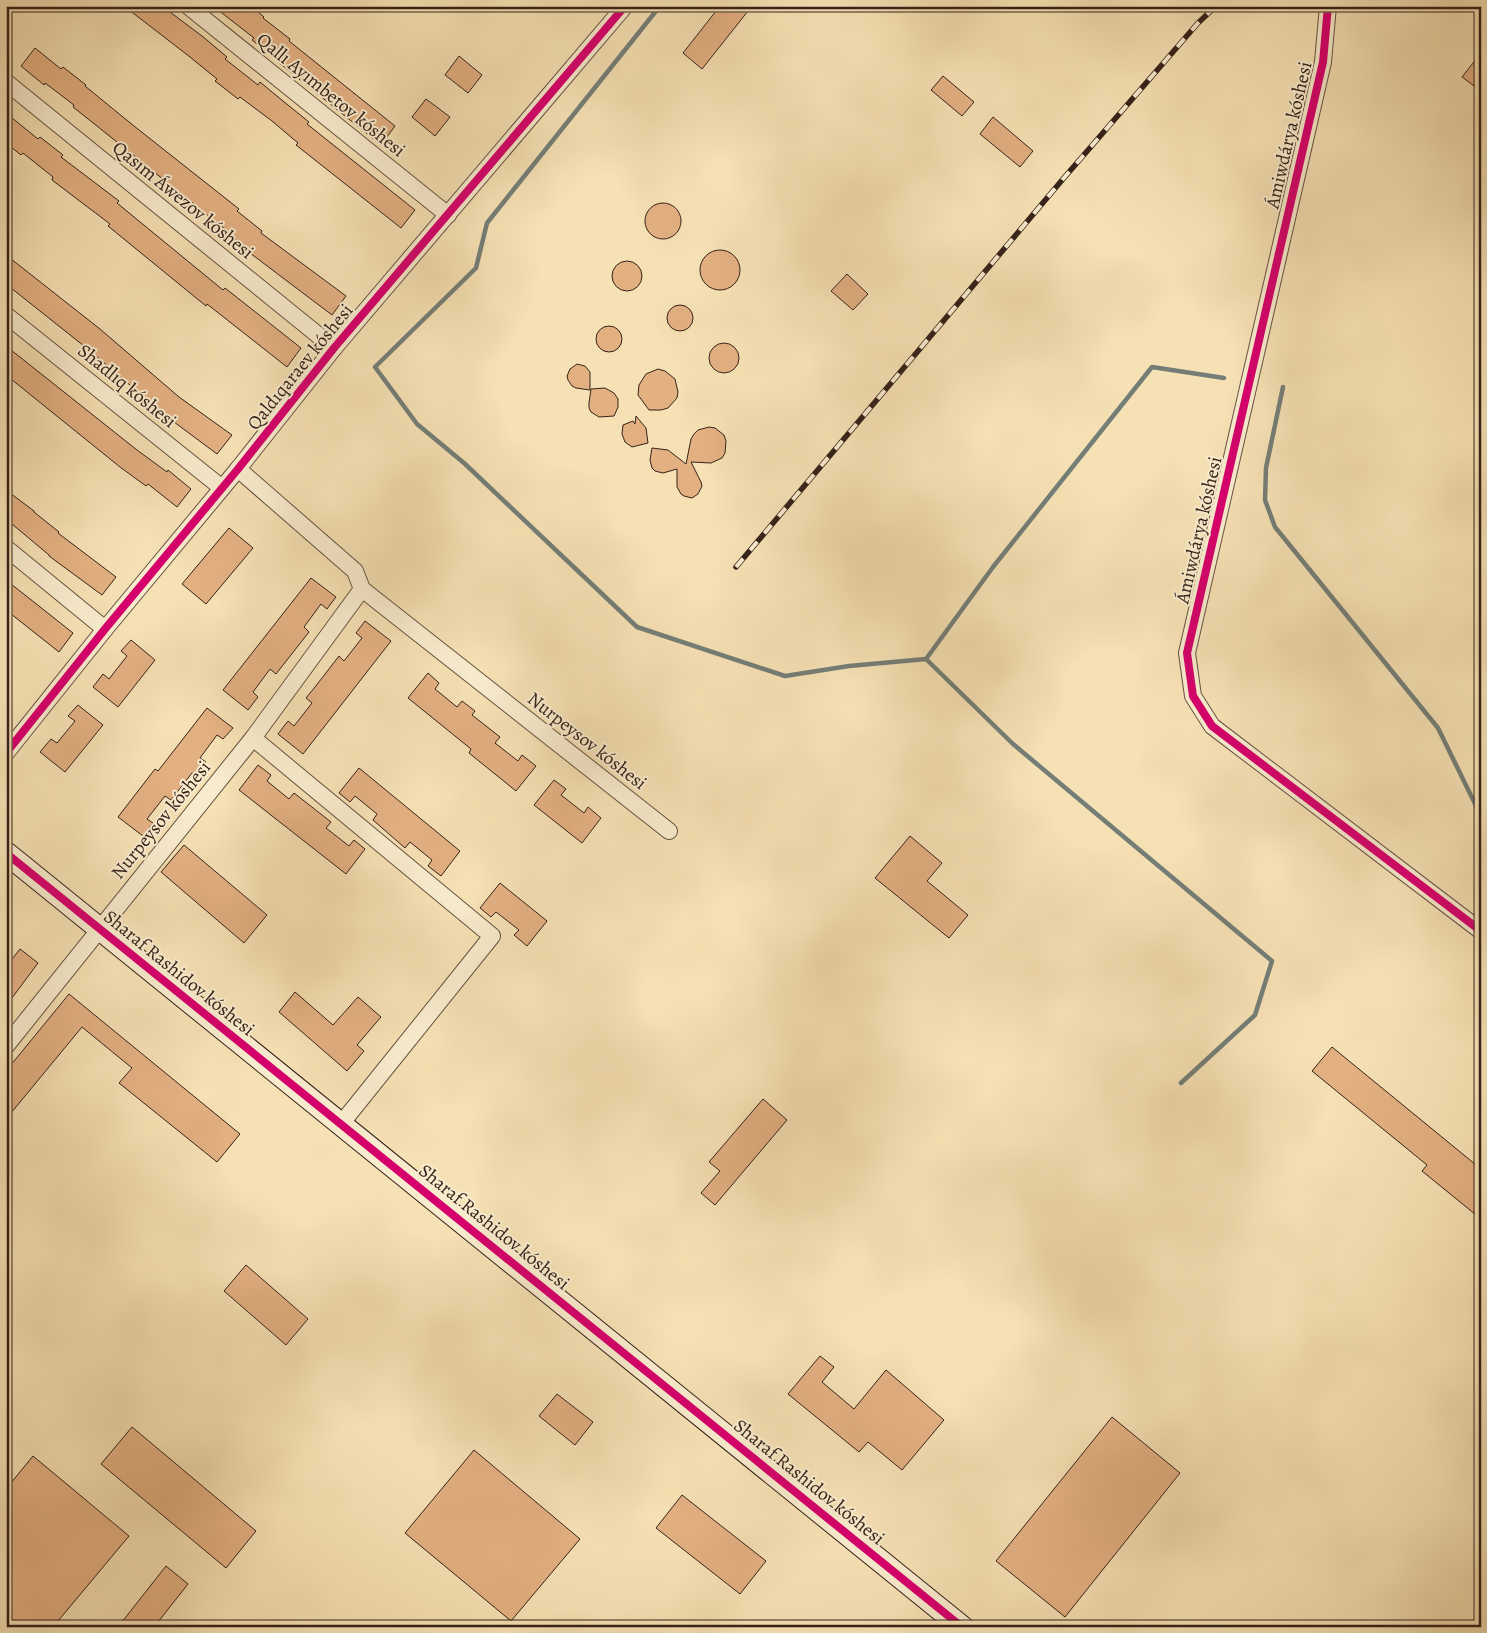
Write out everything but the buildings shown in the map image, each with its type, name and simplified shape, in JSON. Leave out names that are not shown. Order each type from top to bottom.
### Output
[{"type":"street","name":"Qallı Ayımbetov kóshesi","points":[[188,6],[448,215]]},
{"type":"street","name":"Qaldıqaraev kóshesi","points":[[6,754],[105,629],[238,469],[334,348],[625,6]]},
{"type":"street","name":"Ámiwdárya kóshesi","points":[[1328,6],[1323,62],[1187,653],[1193,696],[1212,726],[1481,932]]},
{"type":"street","name":"Qasım Áwezov kóshesi","points":[[6,82],[334,348]]},
{"type":"street","name":"Shadlıq kóshesi","points":[[6,315],[222,488]]},
{"type":"street","name":"Nurpeysov kóshesi","points":[[238,469],[355,570],[362,589],[669,831]]},
{"type":"street","points":[[6,548],[105,629]]},
{"type":"street","name":"Nurpeysov kóshesi","points":[[6,1046],[253,738],[362,589]]},
{"type":"street","points":[[253,738],[492,936],[341,1124]]},
{"type":"street","name":"Sharaf Rashidov kóshesi","points":[[6,853],[962,1627]]},
{"type":"waterway","points":[[660,6],[487,223],[476,268],[375,367],[417,424],[464,463],[637,627],[785,676],[849,666],[926,659],[1013,744],[1272,961],[1255,1015],[1181,1083]]},
{"type":"waterway","points":[[926,659],[993,567],[1152,367],[1224,378]]},
{"type":"waterway","points":[[1283,387],[1266,468],[1265,500],[1275,527],[1438,728],[1481,816]]},
{"type":"railway","points":[[736,567],[1063,179],[1198,23],[1216,6]]},
{"type":"cycle path","points":[[6,753],[105,629],[238,469],[334,348],[625,6]]},
{"type":"cycle path","points":[[1328,6],[1323,62],[1187,653],[1193,696],[1212,726],[1481,931]]},
{"type":"cycle path","points":[[6,853],[962,1627]]}]
